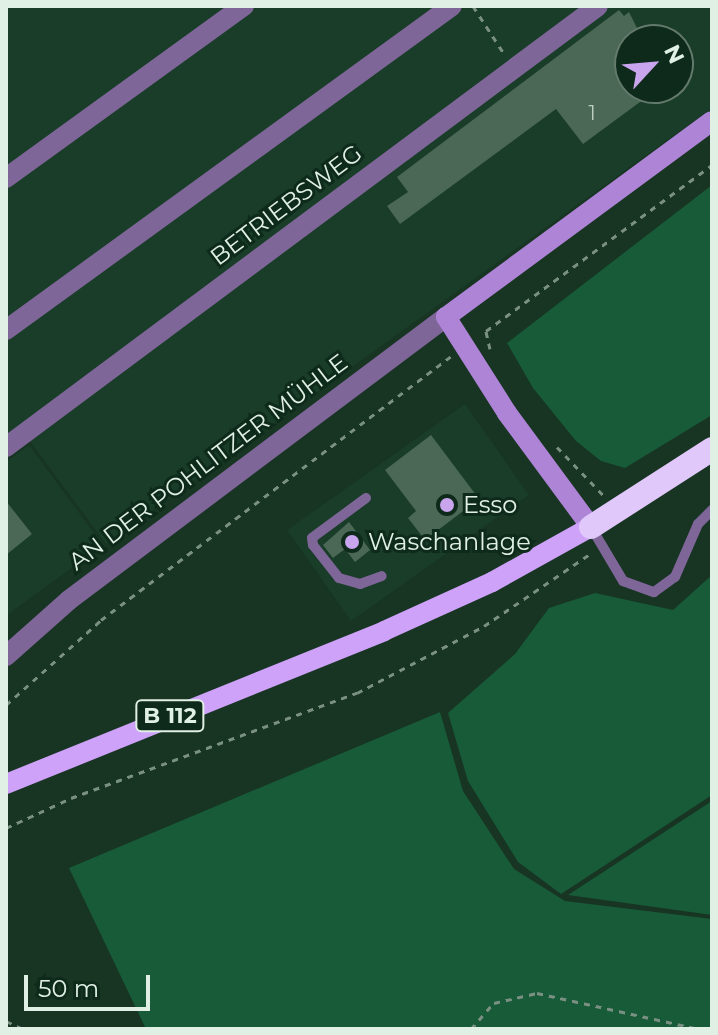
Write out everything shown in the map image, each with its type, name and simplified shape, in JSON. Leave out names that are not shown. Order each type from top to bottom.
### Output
[{"type":"highway","name":"B 112","points":[[597,537],[614,513],[712,449]]},
{"type":"main road","name":"AN DER POHLITZER MÜHLE","points":[[446,317],[712,121]]},
{"type":"main road","points":[[446,317],[597,537]]},
{"type":"main road","name":"B 112","points":[[6,784],[384,631],[597,537]]},
{"type":"street","points":[[6,178],[244,6]]},
{"type":"street","points":[[6,330],[452,6]]},
{"type":"street","name":"BETRIEBSWEG","points":[[6,447],[598,6]]},
{"type":"street","name":"AN DER POHLITZER MÜHLE","points":[[6,656],[69,600],[243,465],[446,317]]},
{"type":"lane","points":[[366,498],[312,538],[313,545],[339,578],[360,584],[382,576]]},
{"type":"lane","points":[[597,537],[623,581],[654,592],[675,577],[698,524],[712,510]]},
{"type":"path","points":[[473,6],[514,69]]},
{"type":"path","points":[[6,705],[101,620],[712,165]]},
{"type":"path","points":[[486,331],[493,359]]},
{"type":"path","points":[[556,445],[592,478],[614,513]]},
{"type":"path","points":[[6,828],[71,798],[357,693],[484,626],[597,537]]},
{"type":"path","points":[[471,1029],[494,1003],[537,993],[699,1029]]},
{"type":"path","points":[[6,1021],[23,1029]]},
{"type":"shaded area","points":[[6,6],[712,6],[712,108],[106,544],[29,440],[6,456]]},
{"type":"shaded area","points":[[712,185],[712,415],[625,468],[601,461],[576,441],[533,388],[507,343]]},
{"type":"shaded area","points":[[465,404],[529,495],[351,621],[287,530]]},
{"type":"shaded area","points":[[29,445],[103,545],[6,616],[6,462]]},
{"type":"shaded area","points":[[712,575],[712,795],[561,894],[518,862],[468,781],[448,713],[515,654],[549,608],[595,593],[673,610]]},
{"type":"shaded area","points":[[440,712],[463,791],[514,869],[565,901],[712,919],[712,1029],[146,1029],[69,868]]},
{"type":"shaded area","points":[[712,801],[712,915],[568,895]]},
{"type":"building","points":[[619,10],[624,16],[629,12],[635,24],[614,24],[614,104],[637,104],[583,144],[556,109],[400,224],[387,206],[408,192],[397,177]]},
{"type":"building","points":[[431,435],[479,499],[425,540],[408,518],[416,511],[385,470]]},
{"type":"building","points":[[6,501],[32,534],[6,555]]},
{"type":"building","name":"Waschanlage","points":[[349,522],[370,550],[355,562],[345,549],[333,558],[323,545]]},
{"type":"place","name":"Esso","points":[[447,505]]},
{"type":"place","name":"Waschanlage","points":[[352,542]]}]
